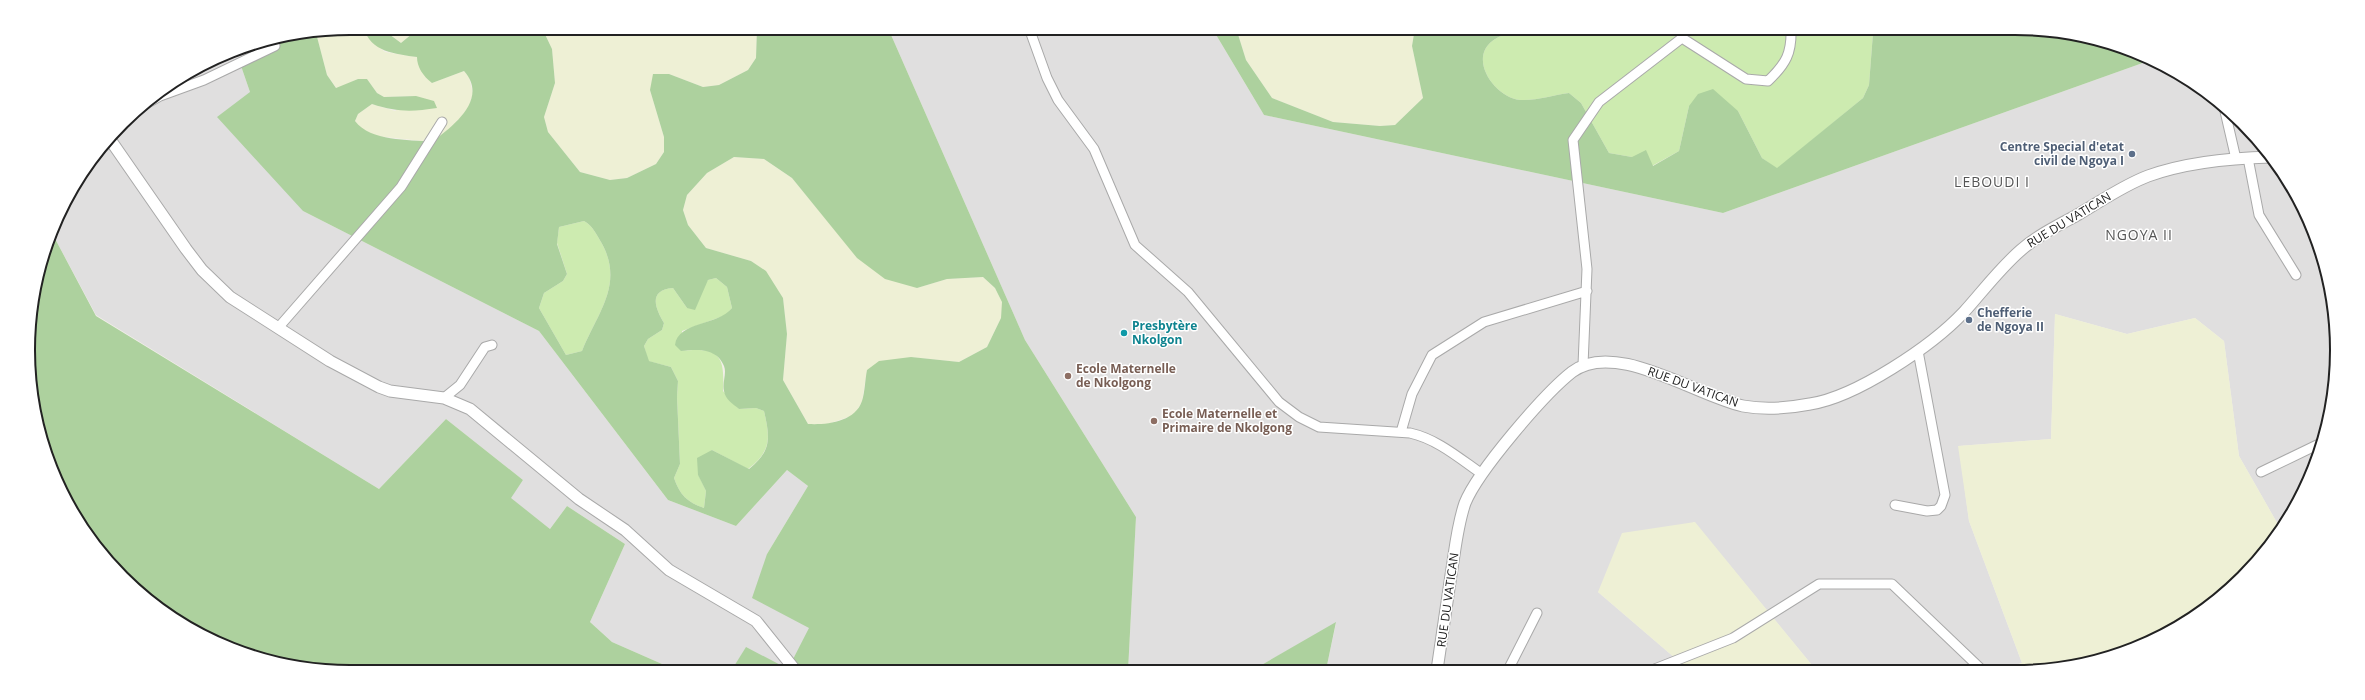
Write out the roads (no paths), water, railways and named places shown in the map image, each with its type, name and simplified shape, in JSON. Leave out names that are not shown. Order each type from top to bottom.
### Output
[{"type":"street","points":[[1032,35],[1047,78],[1058,100],[1094,149],[1130,236],[1142,254],[1188,292],[1279,402],[1319,427],[1401,432],[1422,436],[1433,440],[1482,474]]},
{"type":"street","points":[[1583,365],[1587,270],[1573,140],[1599,102],[1682,38],[1746,79],[1768,81],[1781,68],[1792,46],[1791,35]]},
{"type":"street","points":[[168,93],[204,80],[275,46]]},
{"type":"street","points":[[2226,116],[2236,159]]},
{"type":"street","points":[[278,328],[401,187],[442,122]]},
{"type":"street","points":[[112,143],[202,270],[230,297],[330,361],[378,387],[390,391],[444,398],[470,409],[579,499],[625,530],[669,570],[756,621],[791,665]]},
{"type":"street","name":"RUE DU VATICAN","points":[[1439,665],[1461,516],[1473,487],[1533,411],[1571,372],[1583,365],[1599,361],[1614,361],[1631,364],[1722,400],[1763,408],[1797,407],[1837,396],[1859,386],[1918,351],[1963,313],[2004,266],[2023,248],[2060,224],[2148,176],[2236,159],[2264,157]]},
{"type":"street","points":[[2248,158],[2259,215],[2296,275]]},
{"type":"street","points":[[1401,432],[1412,394],[1432,355],[1484,322],[1587,291]]},
{"type":"street","points":[[444,398],[460,385],[486,346],[492,345]]},
{"type":"street","points":[[1895,505],[1927,511],[1937,510],[1944,501],[1945,495],[1918,351]]},
{"type":"street","points":[[2261,472],[2315,446]]},
{"type":"street","points":[[1665,665],[1733,638],[1819,584],[1892,584],[1977,665]]},
{"type":"street","points":[[1511,665],[1537,613]]},
{"type":"place","name":"Centre Special d'etat civil de Ngoya I","points":[[2132,154]]},
{"type":"place","name":"Chefferie de Ngoya II","points":[[1969,320]]},
{"type":"place","name":"Presbytère Nkolgon","points":[[1124,333]]},
{"type":"place","name":"Ecole Maternelle de Nkolgong","points":[[1068,376]]},
{"type":"place","name":"Ecole Maternelle et Primaire de Nkolgong","points":[[1154,421]]},
{"type":"district","name":"LEBOUDI I","points":[[1992,182]]},
{"type":"district","name":"NGOYA II","points":[[2139,235]]}]
